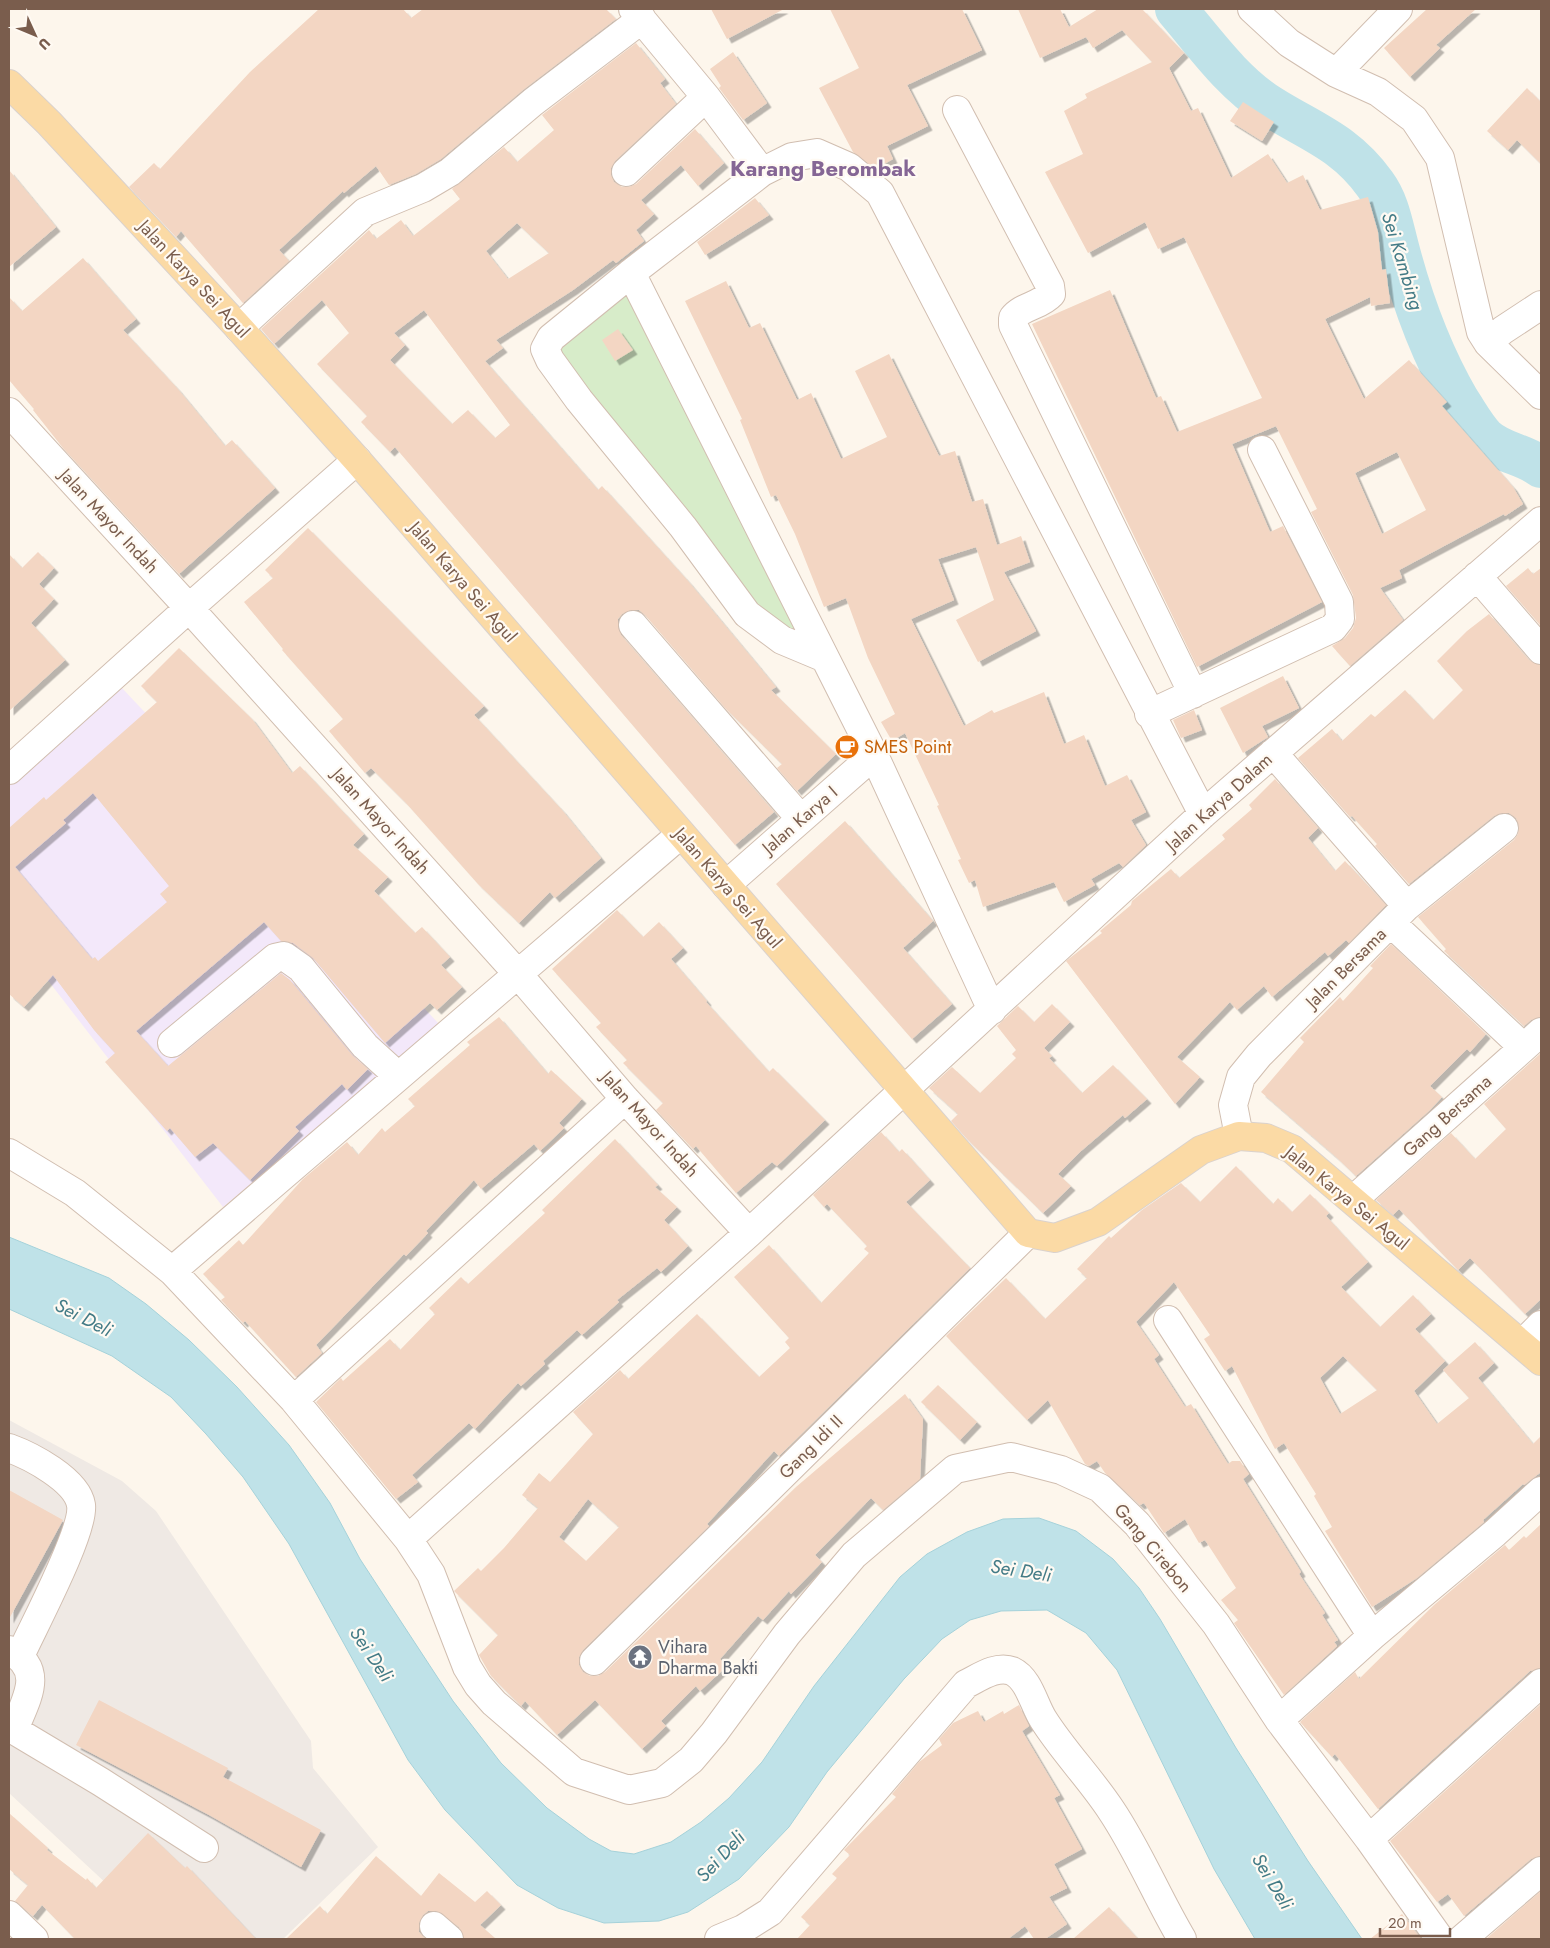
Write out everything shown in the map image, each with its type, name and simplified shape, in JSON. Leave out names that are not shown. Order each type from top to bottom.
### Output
[{"type":"main road","name":"Jalan Karya Sei Agul","points":[[9,84],[49,123],[239,328],[357,460],[1028,1232],[1055,1238],[1098,1222],[1201,1150],[1239,1136],[1266,1138],[1292,1149],[1531,1353]]},
{"type":"street","points":[[1252,9],[1289,44],[1336,73],[1378,92],[1414,119],[1440,158],[1481,332],[1488,343],[1541,395]]},
{"type":"street","points":[[1336,73],[1398,9]]},
{"type":"street","points":[[239,328],[365,212],[398,196],[423,188],[450,172],[637,14],[706,97],[762,172]]},
{"type":"street","points":[[626,172],[706,97]]},
{"type":"street","points":[[958,110],[1050,286],[1051,294],[1045,300],[1017,313],[1013,318],[1013,325],[1193,694]]},
{"type":"street","points":[[826,658],[782,640],[747,614],[683,527],[580,400],[550,360],[545,349],[551,338],[631,272],[762,172],[792,157],[817,153],[849,167],[880,193],[1149,714],[1203,814]]},
{"type":"street","points":[[631,272],[874,755],[992,1010]]},
{"type":"street","points":[[1488,343],[1503,330],[1541,305]]},
{"type":"street","name":"Jalan Mayor Indah","points":[[9,412],[189,608],[517,973],[626,1099],[749,1233]]},
{"type":"street","points":[[1149,714],[1333,628],[1340,619],[1339,602],[1262,450]]},
{"type":"street","points":[[9,770],[357,460]]},
{"type":"street","name":"Jalan Karya Dalam","points":[[408,1538],[749,1233],[1203,814],[1535,526]]},
{"type":"street","points":[[1477,576],[1541,650]]},
{"type":"street","points":[[633,625],[801,819]]},
{"type":"street","points":[[1273,753],[1399,914],[1532,1040]]},
{"type":"street","name":"Jalan Karya I","points":[[726,885],[874,755]]},
{"type":"street","name":"Jalan Bersama","points":[[1239,1136],[1233,1105],[1241,1077],[1259,1055],[1399,914],[1504,828]]},
{"type":"street","points":[[172,1271],[681,834]]},
{"type":"street","points":[[172,1042],[275,958],[284,956],[301,968],[365,1046],[398,1076]]},
{"type":"street","name":"Gang Bersama","points":[[1353,1200],[1532,1040]]},
{"type":"street","points":[[294,1400],[626,1099]]},
{"type":"street","points":[[9,1153],[75,1193],[172,1271],[294,1400],[408,1538]]},
{"type":"street","name":"Gang Idi II","points":[[594,1661],[1028,1232]]},
{"type":"street","points":[[1168,1320],[1372,1636]]},
{"type":"street","points":[[1531,1353],[1541,1325]]},
{"type":"street","points":[[9,1448],[55,1472],[73,1487],[81,1505],[78,1532],[14,1653],[27,1664],[30,1673],[29,1690],[14,1730],[101,1782],[204,1848]]},
{"type":"street","name":"Gang Cirebon","points":[[408,1538],[431,1574],[444,1601],[467,1668],[478,1685],[494,1703],[574,1772],[629,1790],[662,1783],[691,1760],[714,1733],[787,1634],[854,1555],[956,1469],[1011,1457],[1061,1470],[1100,1488],[1138,1524],[1216,1624],[1279,1720],[1369,1839],[1440,1939]]},
{"type":"street","points":[[1279,1720],[1372,1636],[1541,1491]]},
{"type":"street","points":[[719,1939],[743,1929],[770,1912],[966,1684],[996,1670],[1013,1672],[1026,1685],[1041,1717],[1062,1748],[1086,1775],[1112,1811],[1182,1939]]},
{"type":"street","points":[[1369,1839],[1541,1684]]},
{"type":"street","points":[[1462,1939],[1541,1871]]},
{"type":"street","points":[[9,1915],[34,1939]]},
{"type":"shaded area","points":[[121,687],[441,1026],[223,1207],[9,930],[9,786]]},
{"type":"shaded area","points":[[9,1420],[122,1481],[156,1511],[311,1741],[313,1768],[378,1847],[283,1939],[166,1939],[9,1793]]},
{"type":"green space","points":[[630,276],[815,644],[783,638],[581,400],[552,339]]},
{"type":"water","name":"Sei Deli","points":[[9,1237],[109,1278],[146,1304],[189,1340],[237,1387],[289,1445],[330,1503],[360,1559],[453,1701],[501,1763],[547,1808],[589,1839],[611,1851],[634,1854],[671,1842],[701,1822],[729,1798],[762,1762],[814,1686],[900,1577],[927,1554],[967,1532],[1003,1519],[1039,1518],[1076,1531],[1113,1559],[1139,1588],[1160,1619],[1236,1748],[1308,1861],[1362,1939],[1255,1939],[1214,1869],[1117,1670],[1086,1633],[1047,1610],[1001,1611],[970,1620],[942,1639],[904,1679],[827,1772],[789,1827],[739,1879],[688,1912],[659,1921],[604,1923],[558,1908],[517,1885],[445,1810],[408,1760],[289,1544],[243,1477],[206,1434],[171,1397],[112,1356],[9,1309]]},
{"type":"building","points":[[319,9],[403,9],[411,18],[423,9],[606,9],[616,19],[523,90],[441,159],[416,174],[389,185],[376,166],[344,193],[343,191],[279,250],[289,261],[243,303],[181,231],[176,237],[129,187],[154,163],[160,169],[250,72]]},
{"type":"building","points":[[711,9],[784,9],[727,39]]},
{"type":"building","points":[[830,9],[962,9],[982,50],[907,85],[928,126],[887,146],[893,159],[875,169],[853,152],[819,88],[859,68]]},
{"type":"building","points":[[1018,9],[1060,9],[1069,27],[1098,9],[1142,9],[1184,53],[1169,68],[1191,111],[1198,108],[1231,178],[1268,154],[1287,183],[1303,175],[1320,210],[1368,197],[1378,232],[1382,270],[1386,269],[1390,303],[1371,306],[1370,297],[1325,319],[1364,399],[1409,360],[1447,402],[1442,406],[1513,487],[1523,504],[1505,516],[1504,514],[1399,570],[1402,578],[1380,588],[1403,620],[1350,666],[1332,646],[1345,638],[1353,628],[1356,618],[1353,595],[1311,512],[1317,509],[1276,426],[1232,444],[1270,532],[1283,526],[1322,602],[1197,667],[1032,324],[1110,290],[1156,398],[1161,396],[1177,432],[1262,398],[1184,237],[1158,249],[1145,222],[1088,253],[1045,172],[1083,154],[1064,111],[1087,98],[1085,94],[1152,62],[1122,30],[1093,48],[1086,37],[1040,58]],"holes":[[[1397,452],[1426,510],[1382,534],[1355,473]]]},
{"type":"building","points":[[1427,9],[1476,9],[1436,45],[1440,48],[1410,77],[1384,48]]},
{"type":"building","points":[[636,43],[665,79],[660,83],[676,104],[615,161],[611,168],[614,182],[622,187],[636,184],[695,129],[724,163],[698,186],[681,165],[641,200],[654,214],[636,230],[644,241],[616,263],[613,260],[573,290],[496,340],[503,348],[485,361],[598,490],[602,486],[688,581],[776,687],[771,690],[836,754],[797,791],[777,768],[782,764],[726,709],[645,615],[639,610],[631,610],[622,614],[618,619],[621,635],[774,812],[735,845],[395,447],[390,452],[361,422],[367,416],[317,364],[349,333],[322,300],[274,344],[261,329],[369,230],[376,239],[401,220],[413,236],[460,199],[452,189],[504,147],[517,162],[554,130],[542,115]],"holes":[[[517,223],[549,253],[508,279],[486,251]],[[424,310],[510,425],[495,438],[468,410],[452,424],[390,360],[405,345],[394,333]]]},
{"type":"building","points":[[733,52],[767,103],[743,120],[719,88],[721,86],[710,69]]},
{"type":"building","points":[[1527,88],[1541,102],[1541,164],[1517,140],[1508,150],[1487,131]]},
{"type":"building","points":[[1243,102],[1274,122],[1262,141],[1230,121]]},
{"type":"building","points":[[9,170],[56,227],[9,267]]},
{"type":"building","points":[[755,198],[769,215],[705,255],[697,242]]},
{"type":"building","points":[[83,258],[136,319],[123,330],[177,388],[225,446],[232,440],[275,488],[179,574],[63,448],[34,409],[9,380],[9,297],[22,311]]},
{"type":"building","points":[[726,281],[749,328],[760,323],[797,400],[811,393],[841,459],[887,437],[855,371],[889,354],[939,456],[955,451],[972,502],[983,499],[997,545],[1021,536],[1030,562],[1004,572],[1036,631],[978,662],[956,620],[994,600],[976,547],[938,559],[954,600],[911,619],[964,726],[992,710],[994,713],[1044,692],[1064,744],[1084,735],[1105,786],[1127,775],[1146,812],[1131,820],[1146,845],[1123,867],[1119,863],[1091,879],[1095,885],[1064,902],[1054,882],[983,907],[975,880],[969,883],[958,860],[961,859],[937,806],[939,805],[905,733],[892,741],[881,722],[895,714],[868,658],[846,598],[824,607],[795,534],[776,495],[771,497],[740,420],[742,419],[685,301]]},
{"type":"building","points":[[618,329],[633,350],[615,361],[602,340]]},
{"type":"building","points":[[308,528],[484,706],[474,715],[562,810],[601,858],[555,898],[550,892],[519,923],[478,884],[406,803],[371,768],[365,773],[329,731],[343,719],[282,650],[244,602],[273,578],[265,570]]},
{"type":"building","points":[[38,552],[54,568],[39,584],[54,599],[31,623],[65,660],[9,711],[9,554],[22,568]]},
{"type":"building","points":[[1528,568],[1533,574],[1541,568],[1541,626],[1506,586]]},
{"type":"building","points":[[1489,614],[1529,660],[1541,665],[1541,1017],[1531,1020],[1524,1026],[1444,951],[1446,949],[1418,917],[1514,840],[1518,834],[1519,826],[1516,818],[1509,813],[1494,816],[1409,884],[1375,846],[1377,844],[1352,816],[1350,817],[1298,758],[1332,729],[1342,741],[1371,714],[1375,717],[1405,690],[1433,720],[1463,690],[1437,661],[1467,631]]},
{"type":"building","points":[[179,648],[252,719],[292,773],[300,766],[364,834],[353,845],[388,877],[374,891],[415,933],[422,927],[450,957],[441,965],[462,987],[437,1010],[430,1003],[385,1043],[313,958],[293,943],[281,941],[264,922],[136,1031],[168,1066],[281,973],[290,980],[353,1056],[368,1069],[347,1090],[342,1084],[295,1127],[299,1131],[250,1180],[213,1143],[195,1157],[170,1128],[167,1131],[105,1062],[115,1053],[94,1030],[53,975],[24,1007],[9,994],[9,828],[44,797],[46,800],[157,702],[141,686]],"holes":[[[93,793],[169,886],[160,894],[167,902],[98,961],[95,957],[92,959],[15,867],[66,823],[63,820]]]},
{"type":"building","points":[[1283,676],[1299,708],[1262,726],[1268,737],[1243,753],[1220,708]]},
{"type":"building","points":[[1194,710],[1202,730],[1181,738],[1173,720]]},
{"type":"building","points":[[1275,779],[1318,828],[1308,838],[1335,871],[1345,861],[1386,905],[1349,943],[1346,940],[1328,956],[1325,952],[1272,997],[1264,986],[1237,1010],[1230,1002],[1177,1057],[1200,1077],[1175,1104],[1066,961],[1102,933],[1100,931],[1131,905],[1132,901],[1171,869],[1179,878],[1225,839],[1222,835],[1252,809],[1249,805]]},
{"type":"building","points":[[845,821],[933,921],[903,948],[952,1004],[912,1039],[776,884]]},
{"type":"building","points":[[617,910],[643,937],[659,922],[683,948],[671,959],[706,1002],[769,1072],[773,1068],[825,1120],[777,1166],[772,1162],[736,1193],[696,1146],[693,1149],[656,1110],[663,1103],[623,1063],[627,1060],[596,1027],[601,1023],[552,969]]},
{"type":"building","points":[[1391,944],[1486,1034],[1470,1052],[1467,1049],[1430,1086],[1442,1097],[1356,1176],[1261,1092],[1304,1042],[1300,1038],[1340,997],[1343,1001],[1373,968],[1370,966]]},
{"type":"building","points":[[1052,1004],[1070,1022],[1044,1048],[1052,1056],[1049,1058],[1082,1093],[1113,1065],[1147,1099],[1125,1118],[1123,1115],[1081,1151],[1058,1174],[1071,1186],[1043,1213],[967,1139],[951,1121],[958,1114],[929,1088],[952,1067],[980,1093],[1016,1058],[1012,1054],[1016,1050],[997,1026],[1018,1006],[1034,1022]]},
{"type":"building","points":[[499,1017],[548,1074],[551,1070],[582,1099],[559,1123],[564,1128],[540,1151],[534,1144],[481,1189],[474,1180],[426,1231],[428,1233],[406,1256],[404,1254],[316,1345],[322,1353],[296,1377],[245,1321],[243,1323],[221,1300],[225,1297],[203,1274],[239,1240],[243,1245],[303,1179],[347,1142],[358,1155],[382,1128],[385,1132],[415,1106],[408,1099],[470,1045],[467,1042]]},
{"type":"building","points":[[1541,1053],[1541,1299],[1525,1314],[1470,1258],[1458,1270],[1399,1209],[1393,1215],[1376,1200],[1451,1133],[1475,1159],[1506,1129],[1484,1104]]},
{"type":"building","points":[[881,1132],[899,1152],[902,1149],[930,1180],[906,1202],[970,1268],[779,1456],[774,1451],[707,1524],[709,1526],[583,1650],[579,1657],[579,1665],[583,1672],[590,1676],[598,1676],[605,1672],[796,1487],[905,1394],[923,1419],[920,1479],[883,1510],[871,1498],[815,1555],[822,1562],[791,1594],[789,1591],[763,1620],[758,1616],[720,1659],[727,1666],[700,1691],[696,1686],[661,1721],[666,1726],[642,1749],[595,1700],[557,1735],[525,1701],[521,1706],[491,1676],[479,1655],[498,1635],[454,1591],[478,1568],[481,1571],[504,1548],[538,1508],[522,1495],[539,1473],[550,1482],[593,1434],[573,1412],[620,1370],[628,1379],[697,1314],[759,1377],[790,1348],[785,1342],[789,1338],[734,1277],[769,1245],[821,1303],[869,1253],[864,1249],[867,1246],[827,1204],[824,1207],[813,1195]],"holes":[[[588,1499],[619,1527],[586,1561],[559,1537]]]},
{"type":"building","points":[[615,1139],[658,1185],[655,1187],[677,1207],[664,1220],[688,1246],[661,1272],[657,1268],[617,1300],[619,1302],[582,1335],[577,1330],[543,1361],[545,1364],[521,1386],[518,1383],[475,1429],[469,1423],[412,1475],[418,1482],[396,1499],[316,1402],[341,1378],[343,1381],[390,1339],[400,1350],[435,1314],[429,1308],[461,1277],[468,1284],[545,1213],[542,1210]]},
{"type":"building","points":[[1236,1166],[1273,1204],[1278,1198],[1292,1212],[1310,1194],[1329,1213],[1326,1216],[1368,1262],[1341,1287],[1380,1327],[1413,1295],[1431,1314],[1415,1329],[1445,1361],[1414,1391],[1437,1424],[1469,1398],[1443,1370],[1475,1342],[1494,1363],[1478,1378],[1533,1444],[1541,1436],[1541,1472],[1523,1484],[1483,1520],[1484,1522],[1417,1578],[1372,1607],[1325,1531],[1332,1527],[1314,1496],[1316,1494],[1284,1443],[1275,1449],[1232,1366],[1225,1371],[1204,1339],[1210,1335],[1174,1282],[1136,1322],[1159,1355],[1154,1359],[1185,1407],[1191,1404],[1228,1464],[1232,1461],[1240,1461],[1249,1474],[1243,1479],[1301,1572],[1299,1574],[1325,1613],[1322,1615],[1338,1640],[1334,1642],[1337,1646],[1284,1695],[1234,1623],[1238,1620],[1221,1600],[1236,1588],[1205,1540],[1199,1543],[1185,1519],[1164,1533],[1144,1503],[1140,1505],[1105,1473],[1097,1461],[1089,1466],[1085,1464],[1048,1400],[1027,1420],[946,1336],[1006,1278],[1045,1319],[1087,1278],[1077,1269],[1109,1236],[1111,1238],[1142,1210],[1181,1183],[1200,1202]],"holes":[[[1343,1356],[1377,1390],[1340,1414],[1320,1378]]]},
{"type":"building","points":[[938,1385],[977,1422],[960,1440],[921,1402]]},
{"type":"building","points":[[9,1490],[63,1520],[9,1619]]},
{"type":"building","points":[[1541,1524],[1541,1668],[1530,1671],[1378,1809],[1335,1754],[1332,1757],[1300,1722],[1355,1672],[1359,1679],[1434,1605],[1505,1545],[1509,1550]]},
{"type":"building","points":[[99,1700],[228,1768],[223,1777],[321,1830],[301,1867],[209,1815],[76,1745]]},
{"type":"building","points":[[1541,1704],[1541,1856],[1531,1859],[1464,1916],[1448,1894],[1437,1902],[1390,1841]]},
{"type":"building","points":[[1019,1705],[1029,1726],[1022,1731],[1060,1795],[1054,1798],[1082,1849],[1054,1864],[1067,1888],[1049,1897],[1067,1924],[1045,1939],[1034,1939],[1025,1926],[1008,1939],[797,1939],[810,1925],[801,1917],[837,1878],[832,1874],[850,1855],[844,1850],[896,1797],[892,1794],[919,1762],[942,1745],[939,1739],[953,1723],[978,1711],[984,1722],[1003,1711],[1004,1714]]},
{"type":"building","points":[[9,1813],[48,1848],[47,1850],[86,1880],[87,1878],[96,1888],[148,1833],[185,1868],[187,1866],[256,1939],[75,1939],[42,1905],[33,1916],[15,1901],[28,1885],[9,1869]]},
{"type":"building","points":[[376,1856],[421,1896],[439,1873],[475,1902],[487,1891],[501,1905],[480,1925],[496,1939],[464,1939],[459,1927],[436,1911],[428,1911],[423,1915],[419,1923],[419,1932],[425,1939],[286,1939],[320,1906],[327,1914]]},
{"type":"building","points":[[1541,1891],[1541,1939],[1486,1939]]},
{"type":"building","points":[[1109,1907],[1138,1939],[1073,1939]]},
{"type":"building","points":[[1402,1914],[1421,1939],[1370,1939]]},
{"type":"waterway","name":"Sei Kambing","points":[[1176,9],[1243,86],[1270,106],[1327,139],[1364,170],[1380,191],[1387,206],[1403,267],[1423,326],[1459,401],[1474,425],[1491,443],[1541,467]]},
{"type":"place","name":"SMES Point","points":[[847,747]]},
{"type":"place","name":"Vihara Dharma Bakti","points":[[640,1657]]},
{"type":"district","name":"Karang Berombak","points":[[823,168]]}]
